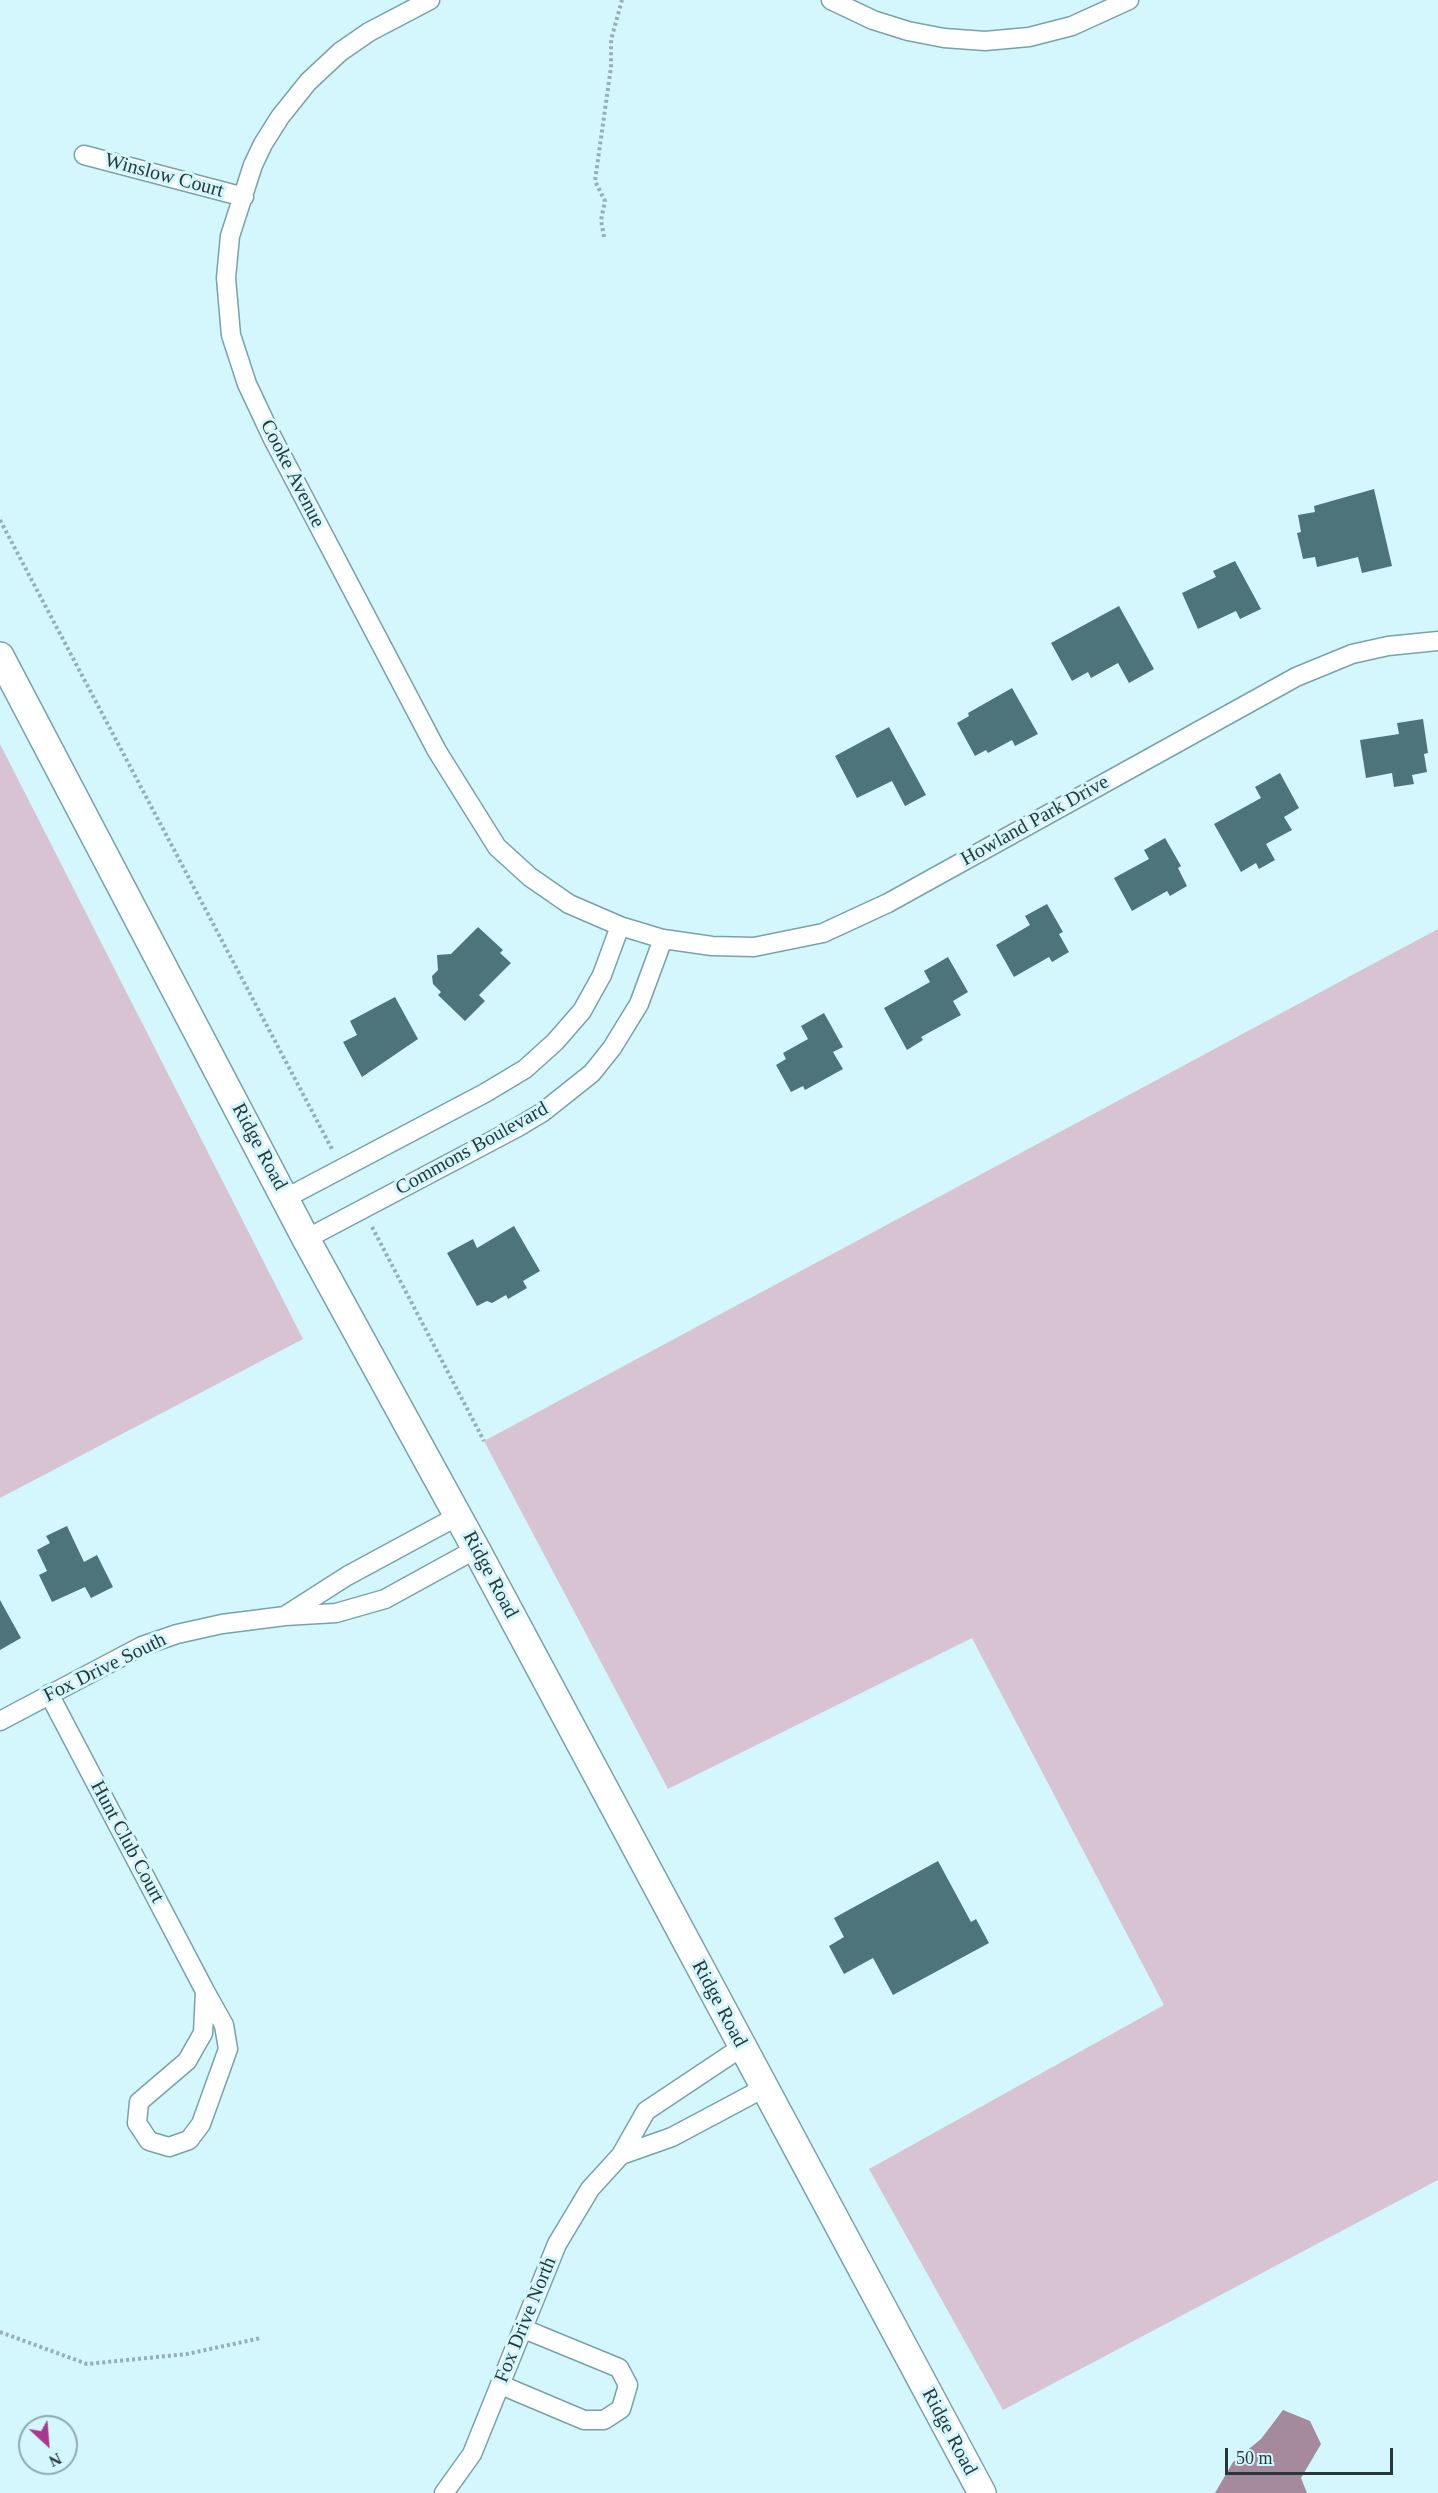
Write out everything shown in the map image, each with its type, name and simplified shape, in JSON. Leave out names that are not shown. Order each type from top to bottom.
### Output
[{"type":"street","name":"Cooke Avenue","points":[[430,0],[369,32],[340,52],[308,82],[263,144],[230,236],[226,278],[231,335],[247,384],[277,447],[437,751],[497,847],[530,877],[569,903],[620,926]]},
{"type":"street","points":[[831,0],[873,20],[909,31],[944,38],[985,41],[1029,37],[1072,26],[1129,0]]},
{"type":"street","name":"Winslow Court","points":[[84,155],[244,197]]},
{"type":"street","name":"Howland Park Drive","points":[[620,926],[663,939],[712,946],[754,947],[823,933],[888,903],[1296,676],[1352,654],[1388,646],[1438,641]]},
{"type":"street","name":"Ridge Road","points":[[0,656],[306,1239],[476,1549],[982,2493]]},
{"type":"street","points":[[286,1198],[485,1093],[525,1069],[555,1042],[582,1011],[602,975],[620,926]]},
{"type":"street","name":"Commons Boulevard","points":[[306,1239],[518,1127],[543,1112],[592,1073],[612,1048],[639,1004],[663,939]]},
{"type":"street","name":"Fox Drive South","points":[[285,1616],[347,1576],[458,1516]]},
{"type":"street","name":"Fox Drive South","points":[[0,1721],[142,1646],[177,1634],[222,1624],[285,1616],[336,1613],[385,1599],[476,1549]]},
{"type":"street","name":"Hunt Club Court","points":[[49,1694],[224,2025],[228,2049],[201,2124],[189,2140],[169,2147],[149,2141],[137,2123],[139,2102],[187,2061],[202,2033],[205,1991]]},
{"type":"street","name":"Fox Drive North","points":[[444,2493],[472,2454],[557,2244],[590,2189],[621,2155],[646,2111],[742,2047]]},
{"type":"street","name":"Fox Drive North","points":[[621,2155],[672,2137],[764,2088]]},
{"type":"street","points":[[501,2385],[584,2420],[604,2420],[621,2409],[628,2385],[619,2367],[524,2329]]},
{"type":"path","points":[[604,237],[601,220],[605,201],[595,181],[611,67],[611,40],[622,0]]},
{"type":"path","points":[[0,520],[342,1169]]},
{"type":"path","points":[[363,1209],[484,1441]]},
{"type":"path","points":[[0,2332],[87,2364],[187,2354],[261,2338]]},
{"type":"shaded area","points":[[0,744],[303,1339],[0,1498]]},
{"type":"shaded area","points":[[1438,929],[1438,2180],[1003,2410],[869,2169],[1164,2005],[972,1638],[668,1789],[484,1441]]},
{"type":"shaded area","points":[[1283,2410],[1310,2421],[1321,2444],[1301,2478],[1307,2493],[1215,2493],[1233,2462],[1261,2439]]},
{"type":"building","points":[[1374,489],[1392,566],[1362,573],[1358,557],[1317,567],[1315,557],[1303,559],[1297,533],[1301,532],[1298,515],[1315,512],[1314,506]]},
{"type":"building","points":[[1235,561],[1261,609],[1240,619],[1236,611],[1198,629],[1182,593],[1216,577],[1213,571]]},
{"type":"building","points":[[1119,606],[1154,669],[1129,683],[1118,663],[1091,678],[1088,672],[1072,681],[1051,643]]},
{"type":"building","points":[[1012,688],[1038,734],[1015,746],[1012,740],[988,753],[986,750],[975,756],[957,723],[969,716],[968,713]]},
{"type":"building","points":[[1423,719],[1428,753],[1424,754],[1427,772],[1412,775],[1414,784],[1394,787],[1392,773],[1366,778],[1360,740],[1399,734],[1397,723]]},
{"type":"building","points":[[889,727],[926,795],[905,806],[892,781],[857,798],[835,756]]},
{"type":"building","points":[[1280,773],[1299,808],[1284,817],[1292,830],[1266,844],[1275,860],[1259,869],[1256,863],[1241,872],[1214,824],[1261,798],[1255,787]]},
{"type":"building","points":[[1165,838],[1181,866],[1178,868],[1187,886],[1170,896],[1167,891],[1132,911],[1114,878],[1149,859],[1144,850]]},
{"type":"building","points":[[1047,904],[1063,932],[1059,934],[1069,952],[1052,962],[1049,957],[1014,977],[996,945],[1030,925],[1025,916]]},
{"type":"building","points":[[478,927],[503,950],[500,953],[511,963],[479,995],[485,1001],[465,1021],[438,995],[441,992],[433,984],[432,976],[438,970],[437,955],[451,954]]},
{"type":"building","points":[[948,957],[968,992],[953,1001],[961,1015],[921,1037],[923,1040],[907,1050],[884,1008],[930,982],[924,971]]},
{"type":"building","points":[[395,997],[418,1039],[362,1077],[343,1042],[357,1035],[350,1021]]},
{"type":"building","points":[[824,1013],[843,1047],[833,1052],[843,1069],[805,1090],[803,1086],[791,1092],[776,1065],[786,1059],[783,1053],[808,1039],[801,1026]]},
{"type":"building","points":[[514,1226],[540,1271],[523,1281],[527,1288],[508,1299],[506,1295],[492,1303],[487,1301],[477,1306],[447,1253],[473,1239],[477,1248]]},
{"type":"building","points":[[67,1526],[84,1562],[97,1555],[113,1587],[91,1598],[85,1587],[52,1602],[39,1575],[47,1571],[37,1550],[50,1543],[46,1536]]},
{"type":"building","points":[[0,1600],[21,1638],[0,1650]]},
{"type":"building","points":[[938,1861],[971,1922],[976,1919],[989,1943],[893,1995],[873,1958],[844,1974],[829,1946],[844,1937],[834,1918]]}]
